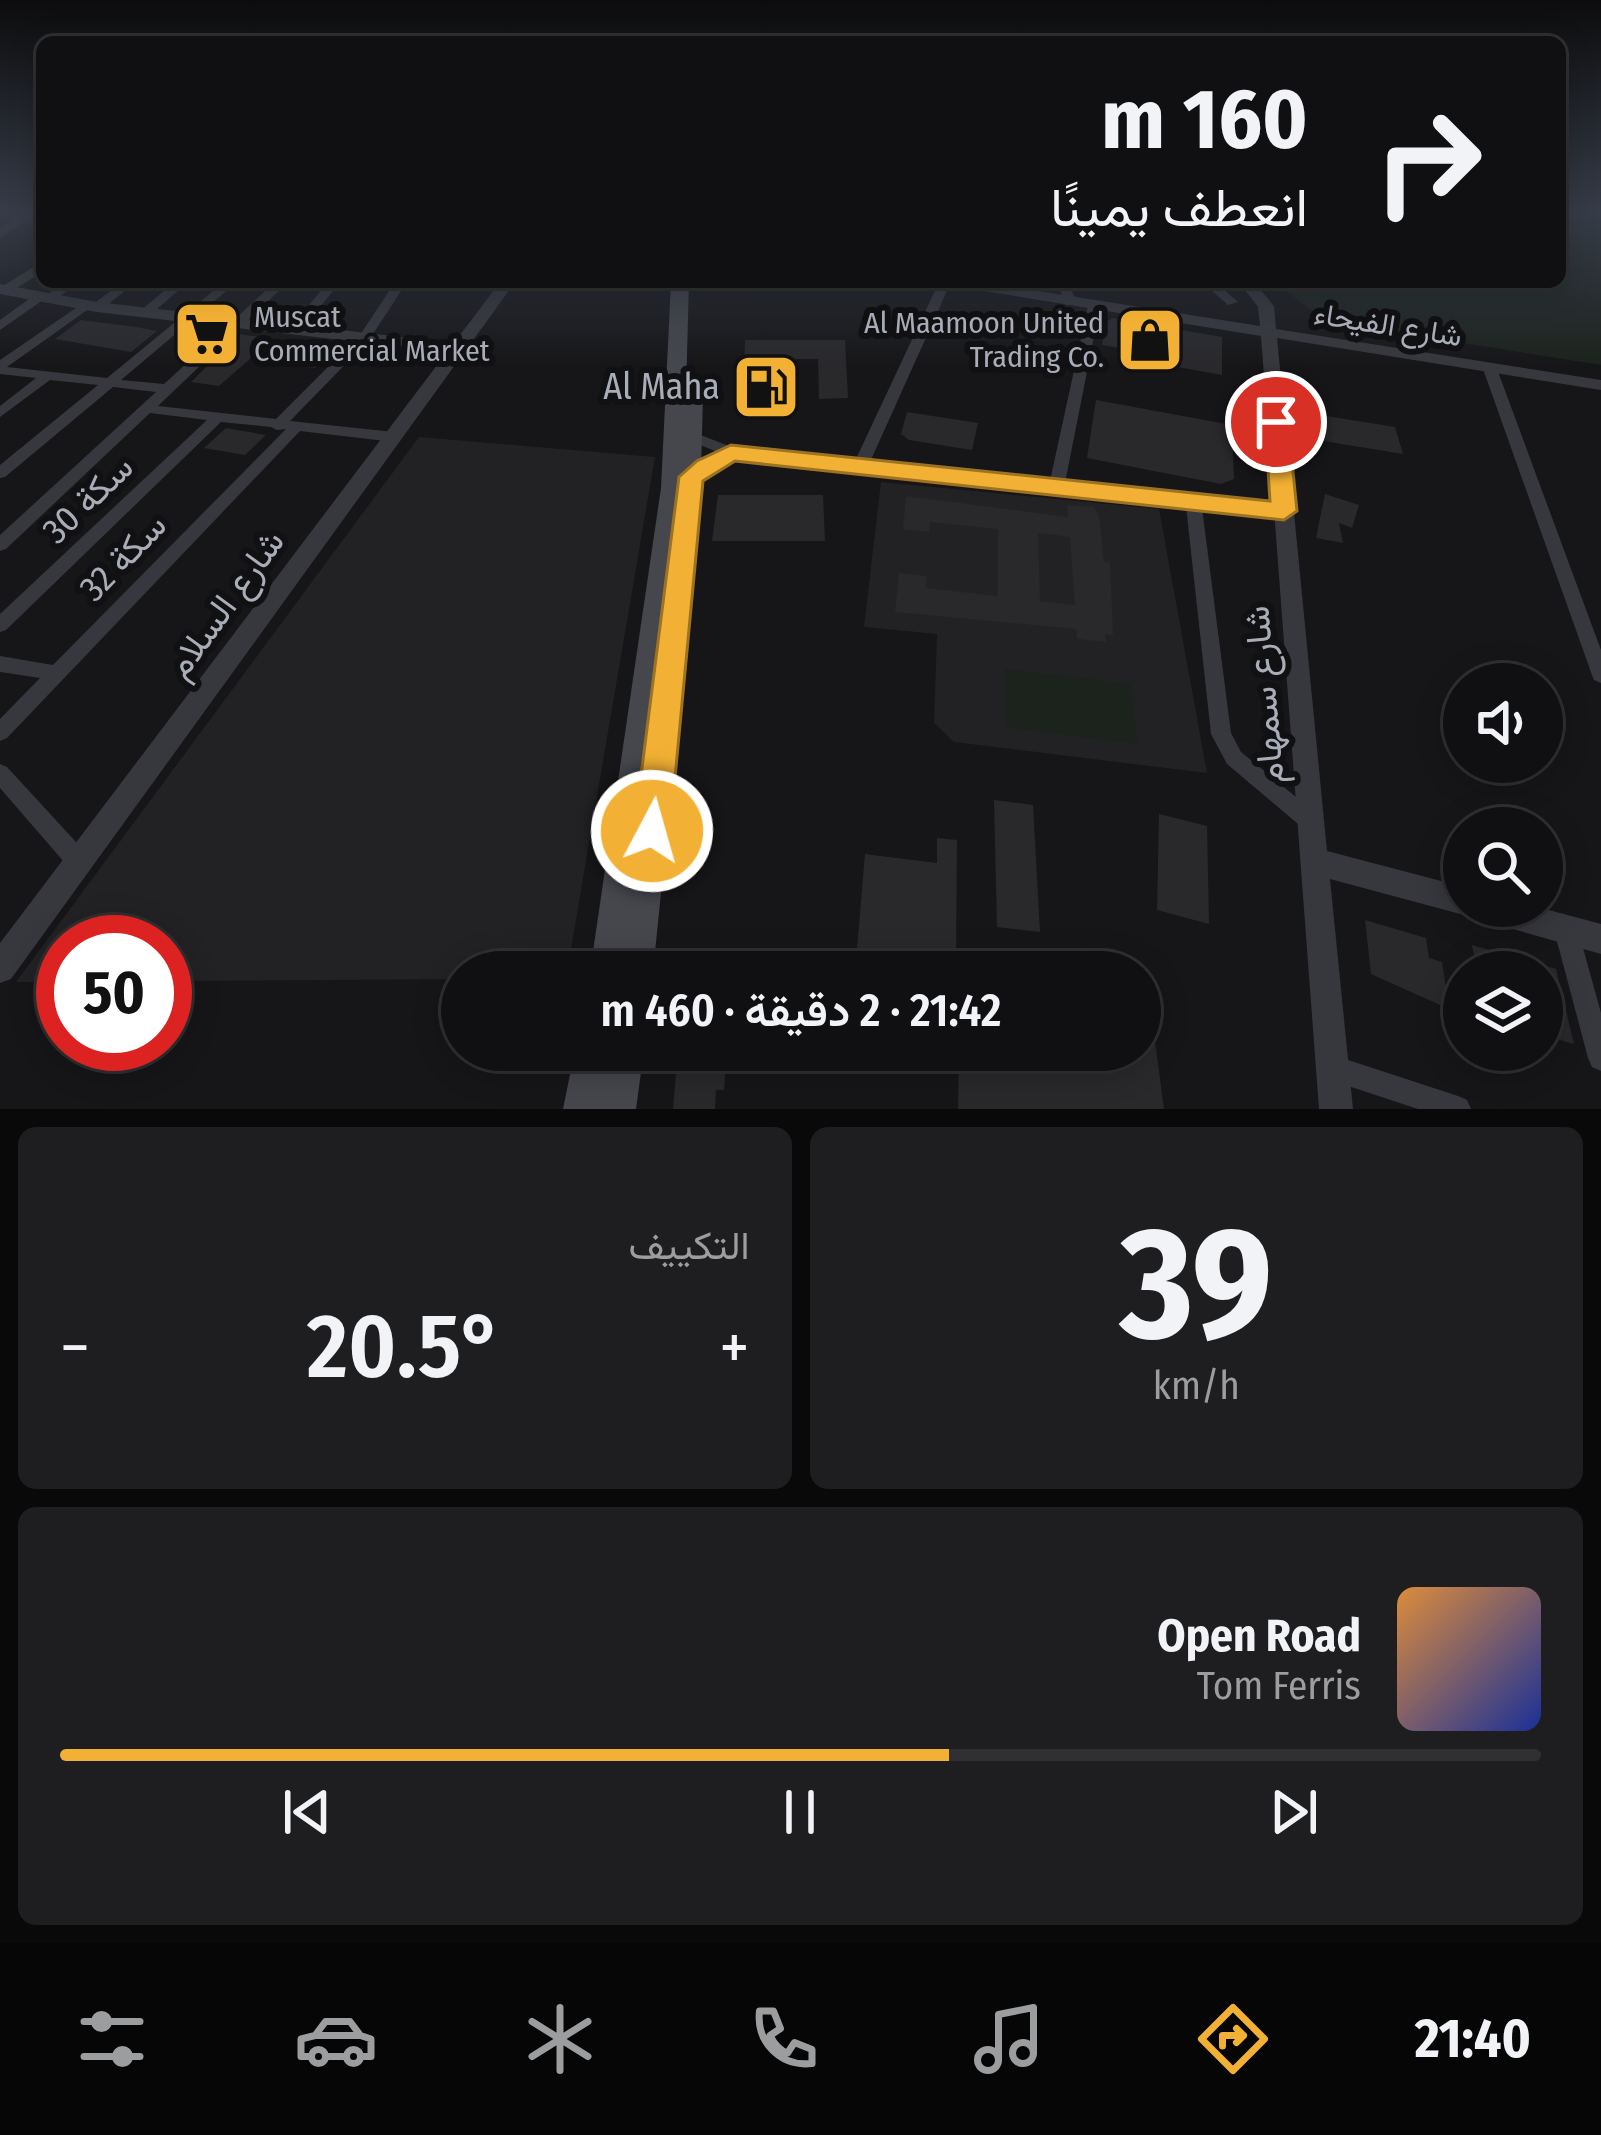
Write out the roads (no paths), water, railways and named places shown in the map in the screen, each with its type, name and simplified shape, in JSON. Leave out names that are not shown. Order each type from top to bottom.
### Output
[{"type":"main road","points":[[610,951],[671,488],[680,288]]},
{"type":"main road","points":[[638,951],[691,477],[695,288]]},
{"type":"main road","points":[[582,1109],[589,1071]]},
{"type":"main road","points":[[617,1109],[623,1071]]},
{"type":"street","points":[[2,290],[36,270]]},
{"type":"street","points":[[0,326],[62,288]]},
{"type":"street","points":[[0,368],[120,288]]},
{"type":"street","points":[[145,313],[175,288]]},
{"type":"street","points":[[0,473],[224,288]]},
{"type":"street","points":[[0,545],[277,288]]},
{"type":"street","points":[[296,328],[329,288]]},
{"type":"street","name":"سكة 32","points":[[0,732],[285,427],[364,337],[397,288]]},
{"type":"street","name":"شارع السلام","points":[[0,968],[503,288]]},
{"type":"street","points":[[861,465],[946,288]]},
{"type":"street","name":"شارع الفيحاء","points":[[985,288],[1601,386]]},
{"type":"street","points":[[1065,288],[1070,302]]},
{"type":"street","points":[[2,290],[145,313],[457,348]]},
{"type":"street","name":"شارع سمهام","points":[[1239,292],[1266,306],[1336,1109]]},
{"type":"street","points":[[1056,487],[1094,305]]},
{"type":"street","points":[[0,368],[170,389]]},
{"type":"street","points":[[1490,369],[1601,675]]},
{"type":"street","points":[[0,413],[48,375]]},
{"type":"street","points":[[150,409],[394,436]]},
{"type":"street","name":"سكة 30","points":[[0,625],[217,418]]},
{"type":"street","points":[[693,437],[731,453],[1284,511]]},
{"type":"street","points":[[691,477],[731,453]]},
{"type":"street","points":[[1193,501],[1221,734],[1234,758],[1311,822]]},
{"type":"street","points":[[0,664],[57,673]]},
{"type":"street","points":[[0,773],[79,862]]},
{"type":"street","points":[[1315,861],[1443,896]]},
{"type":"street","points":[[1556,927],[1601,939]]},
{"type":"street","points":[[1567,930],[1601,1058]]},
{"type":"street","points":[[1333,1068],[1458,1109]]},
{"type":"place","name":"Muscat Commercial Market","points":[[207,334]]},
{"type":"place","name":"Al Maamoon United Trading Co.","points":[[1150,340]]},
{"type":"place","name":"Al Maha","points":[[766,387]]}]
